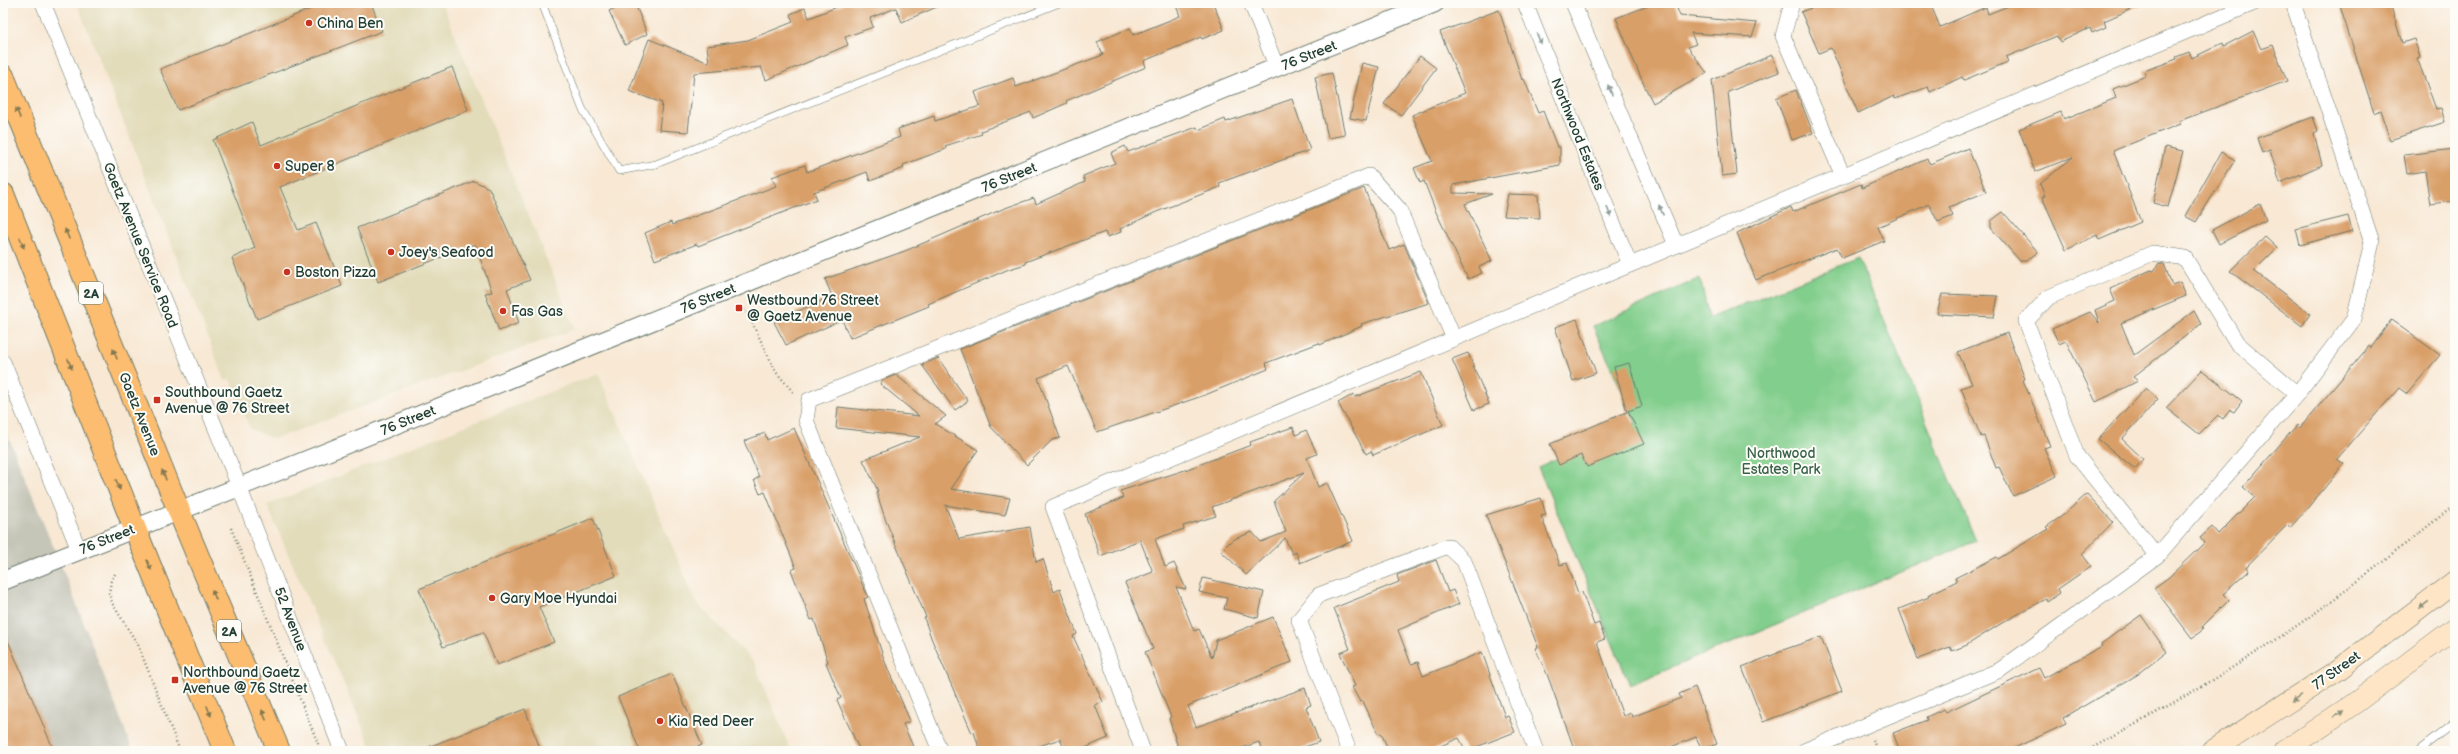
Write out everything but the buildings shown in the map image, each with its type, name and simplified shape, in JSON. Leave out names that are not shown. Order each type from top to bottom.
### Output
[{"type":"main road","name":"Gaetz Avenue","points":[[3,76],[179,511],[279,751]]},
{"type":"main road","points":[[3,194],[135,529],[225,751]]},
{"type":"main road","name":"77 Street","points":[[2212,751],[2338,670],[2455,581]]},
{"type":"main road","points":[[2284,751],[2355,703],[2455,628]]},
{"type":"street","name":"Gaetz Avenue Service Road","points":[[43,3],[239,487]]},
{"type":"street","points":[[1251,3],[1277,68]]},
{"type":"street","name":"76 Street","points":[[3,582],[1435,3]]},
{"type":"street","name":"Northwood Estates","points":[[1525,3],[1630,265]]},
{"type":"street","points":[[1573,3],[1676,245]]},
{"type":"street","points":[[1792,3],[1783,36],[1843,176]]},
{"type":"street","points":[[1143,751],[1053,507],[2254,3]]},
{"type":"street","points":[[1804,751],[2000,670],[2157,556],[2297,394],[2354,319],[2372,242],[2293,3]]},
{"type":"street","points":[[940,751],[806,420],[809,400],[1369,176],[1399,209],[1454,339]]},
{"type":"street","points":[[2157,556],[2077,456],[2026,321],[2049,298],[2152,254],[2186,258],[2237,343],[2297,394]]},
{"type":"street","points":[[3,362],[79,550]]},
{"type":"street","name":"52 Avenue","points":[[239,487],[342,751]]},
{"type":"street","points":[[1349,751],[1299,620],[1319,596],[1448,546],[1464,561],[1536,751]]},
{"type":"lane","points":[[542,3],[582,108],[619,171],[656,164],[1059,3]]},
{"type":"lane","points":[[2418,751],[2455,722]]},
{"type":"path","points":[[736,308],[745,310],[754,323],[780,378],[808,406]]},
{"type":"path","points":[[2086,751],[2177,702],[2275,641],[2352,585],[2455,505]]},
{"type":"path","points":[[231,528],[321,751]]},
{"type":"path","points":[[115,574],[111,581],[109,593],[112,604],[138,645],[180,751]]},
{"type":"shaded area","points":[[77,3],[442,3],[575,329],[274,439],[250,429],[230,379],[225,381]]},
{"type":"shaded area","points":[[598,373],[696,602],[754,662],[791,751],[373,751],[267,505]]},
{"type":"shaded area","points":[[3,424],[69,585],[133,751],[3,751]]},
{"type":"green space","name":"Northwood Estates Park","points":[[1858,258],[1976,541],[1630,685],[1538,467],[1636,423],[1593,326],[1700,278],[1709,318]]},
{"type":"place","name":"China Ben","points":[[309,23]]},
{"type":"place","name":"Super 8","points":[[277,166]]},
{"type":"place","name":"Joey's Seafood","points":[[391,252]]},
{"type":"place","name":"Boston Pizza","points":[[287,272]]},
{"type":"place","name":"Westbound 76 Street @ Gaetz Avenue","points":[[739,308]]},
{"type":"place","name":"Fas Gas","points":[[503,311]]},
{"type":"place","name":"Southbound Gaetz Avenue @ 76 Street","points":[[157,400]]},
{"type":"place","name":"Gary Moe Hyundai","points":[[492,598]]},
{"type":"place","name":"Northbound Gaetz Avenue @ 76 Street","points":[[175,680]]},
{"type":"place","name":"Kia Red Deer","points":[[660,721]]}]
